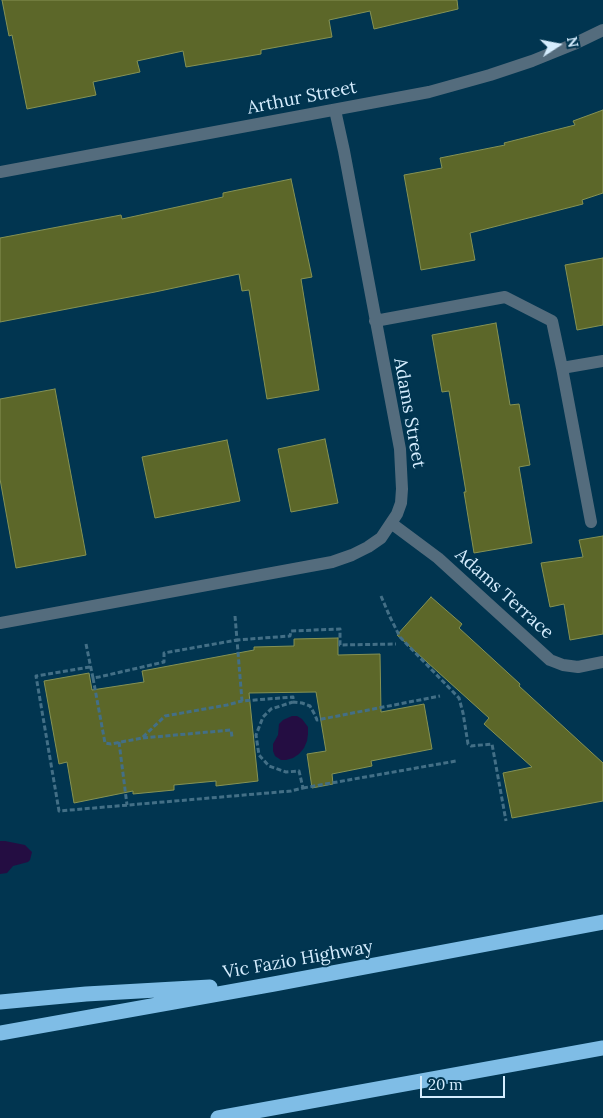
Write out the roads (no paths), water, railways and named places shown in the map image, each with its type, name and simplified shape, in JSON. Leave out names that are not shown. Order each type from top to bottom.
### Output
[{"type":"highway","name":"Vic Fazio Highway","points":[[0,1033],[603,922]]},
{"type":"highway","points":[[0,1002],[86,994],[274,984]]},
{"type":"highway","points":[[222,1117],[603,1048]]},
{"type":"street","name":"Arthur Street","points":[[0,172],[429,92],[490,76],[566,48],[603,30]]},
{"type":"street","name":"Adams Street","points":[[0,623],[332,562],[352,555],[381,538],[397,514],[402,489],[400,449],[335,110]]},
{"type":"street","points":[[375,321],[505,297],[552,321],[591,522]]},
{"type":"street","points":[[562,368],[603,361]]},
{"type":"street","name":"Adams Terrace","points":[[391,523],[438,558],[550,660],[563,665],[578,667],[603,662]]}]
